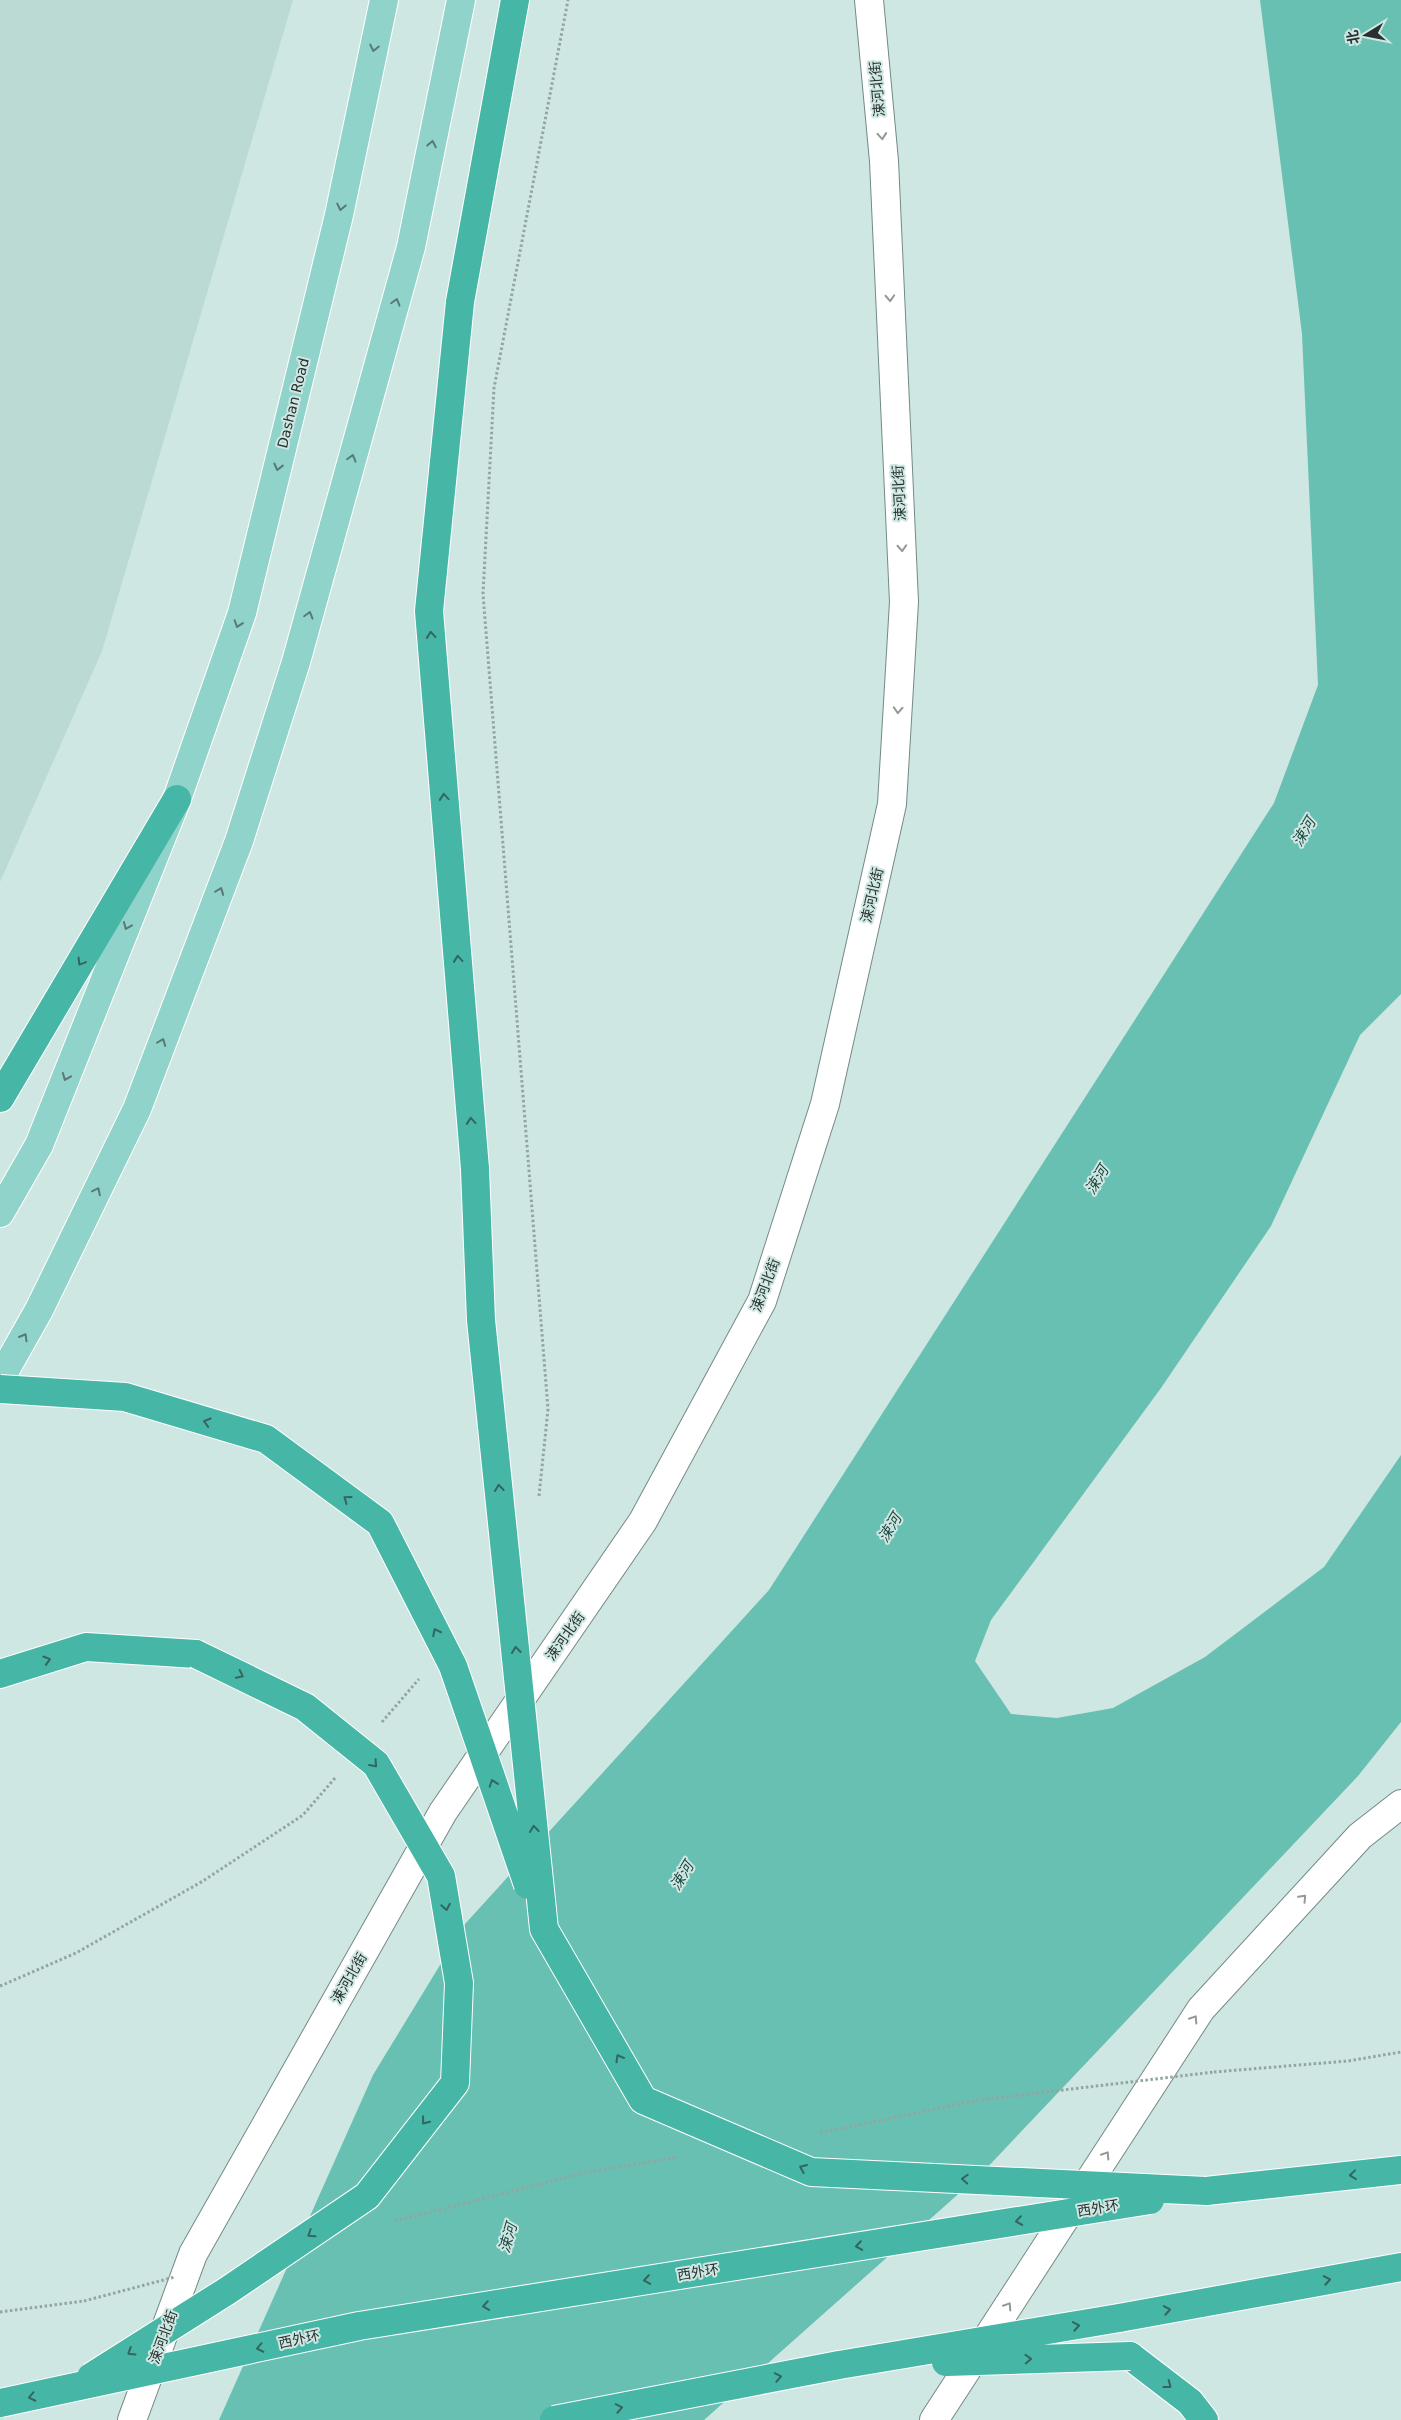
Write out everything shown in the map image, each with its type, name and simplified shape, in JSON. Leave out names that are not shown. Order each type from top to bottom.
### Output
[{"type":"highway","points":[[515,0],[460,302],[429,611],[475,1169],[481,1320],[544,1929]]},
{"type":"highway","points":[[0,1098],[177,799]]},
{"type":"highway","points":[[0,1389],[125,1397],[266,1439],[380,1524],[453,1666],[544,1929],[643,2100],[811,2172],[1206,2191]]},
{"type":"highway","points":[[0,1674],[86,1647],[196,1654],[305,1707],[376,1764],[440,1876],[460,1983],[455,2082],[367,2196],[227,2291],[75,2388]]},
{"type":"highway","name":"西外环","points":[[0,2403],[359,2326],[1206,2191],[1401,2170]]},
{"type":"highway","points":[[554,2420],[839,2365],[1119,2318],[1401,2267]]},
{"type":"highway","points":[[839,2365],[1130,2356],[1190,2402],[1204,2420]]},
{"type":"main road","name":"Dashan Road","points":[[0,1213],[39,1145],[177,799],[242,613],[339,215],[384,0]]},
{"type":"main road","points":[[0,1379],[40,1310],[136,1108],[239,841],[296,662],[411,247],[461,0]]},
{"type":"main road","name":"涑河北街","points":[[132,2420],[192,2254],[443,1812],[643,1521],[762,1301],[825,1104],[892,804],[904,602],[884,161],[869,0]]},
{"type":"main road","points":[[934,2420],[1201,2008],[1360,1836],[1401,1804]]},
{"type":"path","points":[[818,2133],[979,2100],[1214,2072],[1348,2061],[1401,2052]]},
{"type":"path","points":[[392,2222],[584,2173],[682,2156]]},
{"type":"path","points":[[0,2312],[84,2301],[180,2276]]},
{"type":"shaded area","points":[[0,0],[293,0],[102,651],[0,882]]},
{"type":"water","name":"涑河","points":[[1260,0],[1401,0],[1401,994],[1360,1035],[1271,1226],[1161,1388],[991,1620],[975,1661],[1011,1714],[1057,1718],[1113,1708],[1205,1657],[1324,1567],[1401,1455],[1401,1722],[1358,1776],[982,2173],[704,2420],[219,2420],[373,2075],[465,1924],[769,1590],[1274,803],[1318,685],[1302,334]]}]
